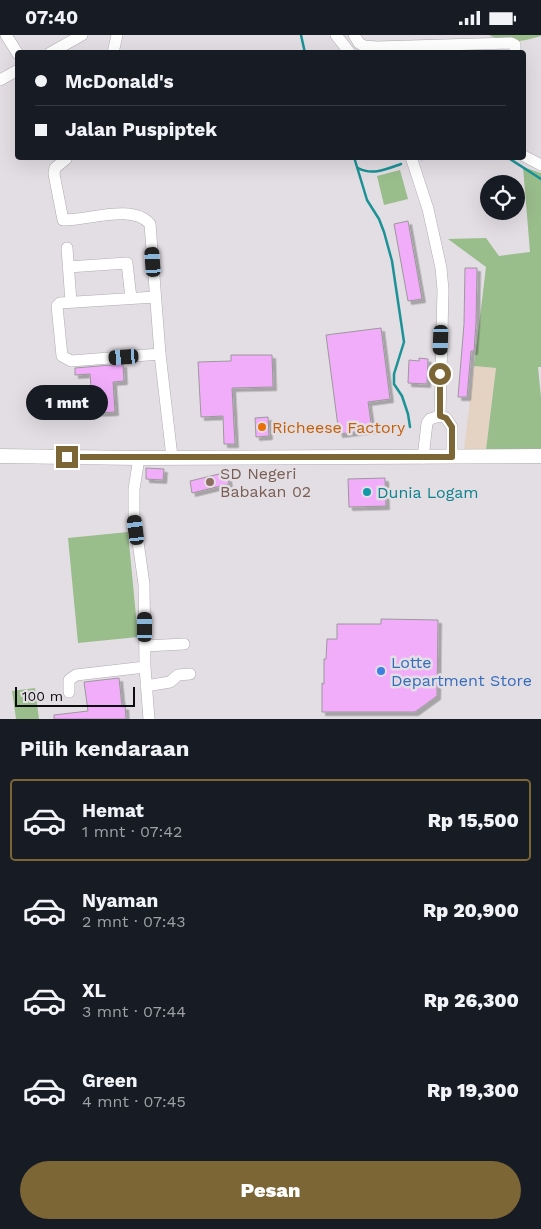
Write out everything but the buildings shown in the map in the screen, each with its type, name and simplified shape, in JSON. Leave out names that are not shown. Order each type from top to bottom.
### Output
[{"type":"main road","points":[[0,456],[423,458],[541,456]]},
{"type":"street","points":[[0,38],[6,35],[15,50]]},
{"type":"street","points":[[55,50],[82,35]]},
{"type":"street","points":[[114,50],[117,35]]},
{"type":"street","points":[[336,35],[348,50]]},
{"type":"street","points":[[354,35],[359,43],[364,46],[417,50],[511,43],[515,45],[515,50]]},
{"type":"street","points":[[0,80],[15,72]]},
{"type":"street","points":[[526,157],[541,165]]},
{"type":"street","points":[[64,160],[54,171],[61,219],[65,221],[111,215],[134,215],[149,222],[160,354],[172,457]]},
{"type":"street","points":[[412,160],[428,209],[441,268],[443,289],[440,416]]},
{"type":"street","points":[[67,248],[71,302]]},
{"type":"street","points":[[68,267],[127,263],[131,298]]},
{"type":"street","points":[[155,297],[60,303],[57,306],[62,356],[70,361],[160,354]]},
{"type":"street","points":[[423,458],[428,423],[430,419],[440,416],[446,418],[452,427],[452,457]]},
{"type":"street","points":[[139,458],[134,489],[134,514],[144,584],[145,667],[149,719]]},
{"type":"street","points":[[145,646],[184,644]]},
{"type":"street","points":[[69,692],[69,680],[76,675],[145,667]]},
{"type":"street","points":[[146,686],[170,682],[178,675],[190,674]]},
{"type":"shaded area","points":[[474,366],[496,368],[486,450],[464,450]]},
{"type":"green space","points":[[489,35],[541,36],[527,40],[509,41]]},
{"type":"green space","points":[[523,167],[541,173],[541,367],[538,367],[541,397],[541,450],[486,450],[496,368],[474,366],[486,267],[448,239],[486,238],[499,256],[530,252]]},
{"type":"green space","points":[[400,170],[408,199],[384,205],[377,176]]},
{"type":"green space","points":[[128,532],[138,637],[78,643],[68,538]]},
{"type":"green space","points":[[35,688],[39,719],[16,719],[12,691]]},
{"type":"waterway","points":[[301,35],[304,50]]},
{"type":"waterway","points":[[355,160],[367,200],[379,219],[384,232],[392,261],[404,342],[394,374],[394,384],[402,396],[410,427]]},
{"type":"waterway","points":[[512,160],[541,179]]},
{"type":"waterway","points":[[358,168],[374,172],[401,164]]},
{"type":"place","name":"Richeese Factory","points":[[262,427]]},
{"type":"place","name":"SD Negeri Babakan 02","points":[[210,482]]},
{"type":"place","name":"Dunia Logam","points":[[367,492]]},
{"type":"place","name":"Lotte Department Store","points":[[381,671]]},
{"type":"route","points":[[67,457],[452,457],[452,427],[446,418],[440,416],[440,374]]}]
